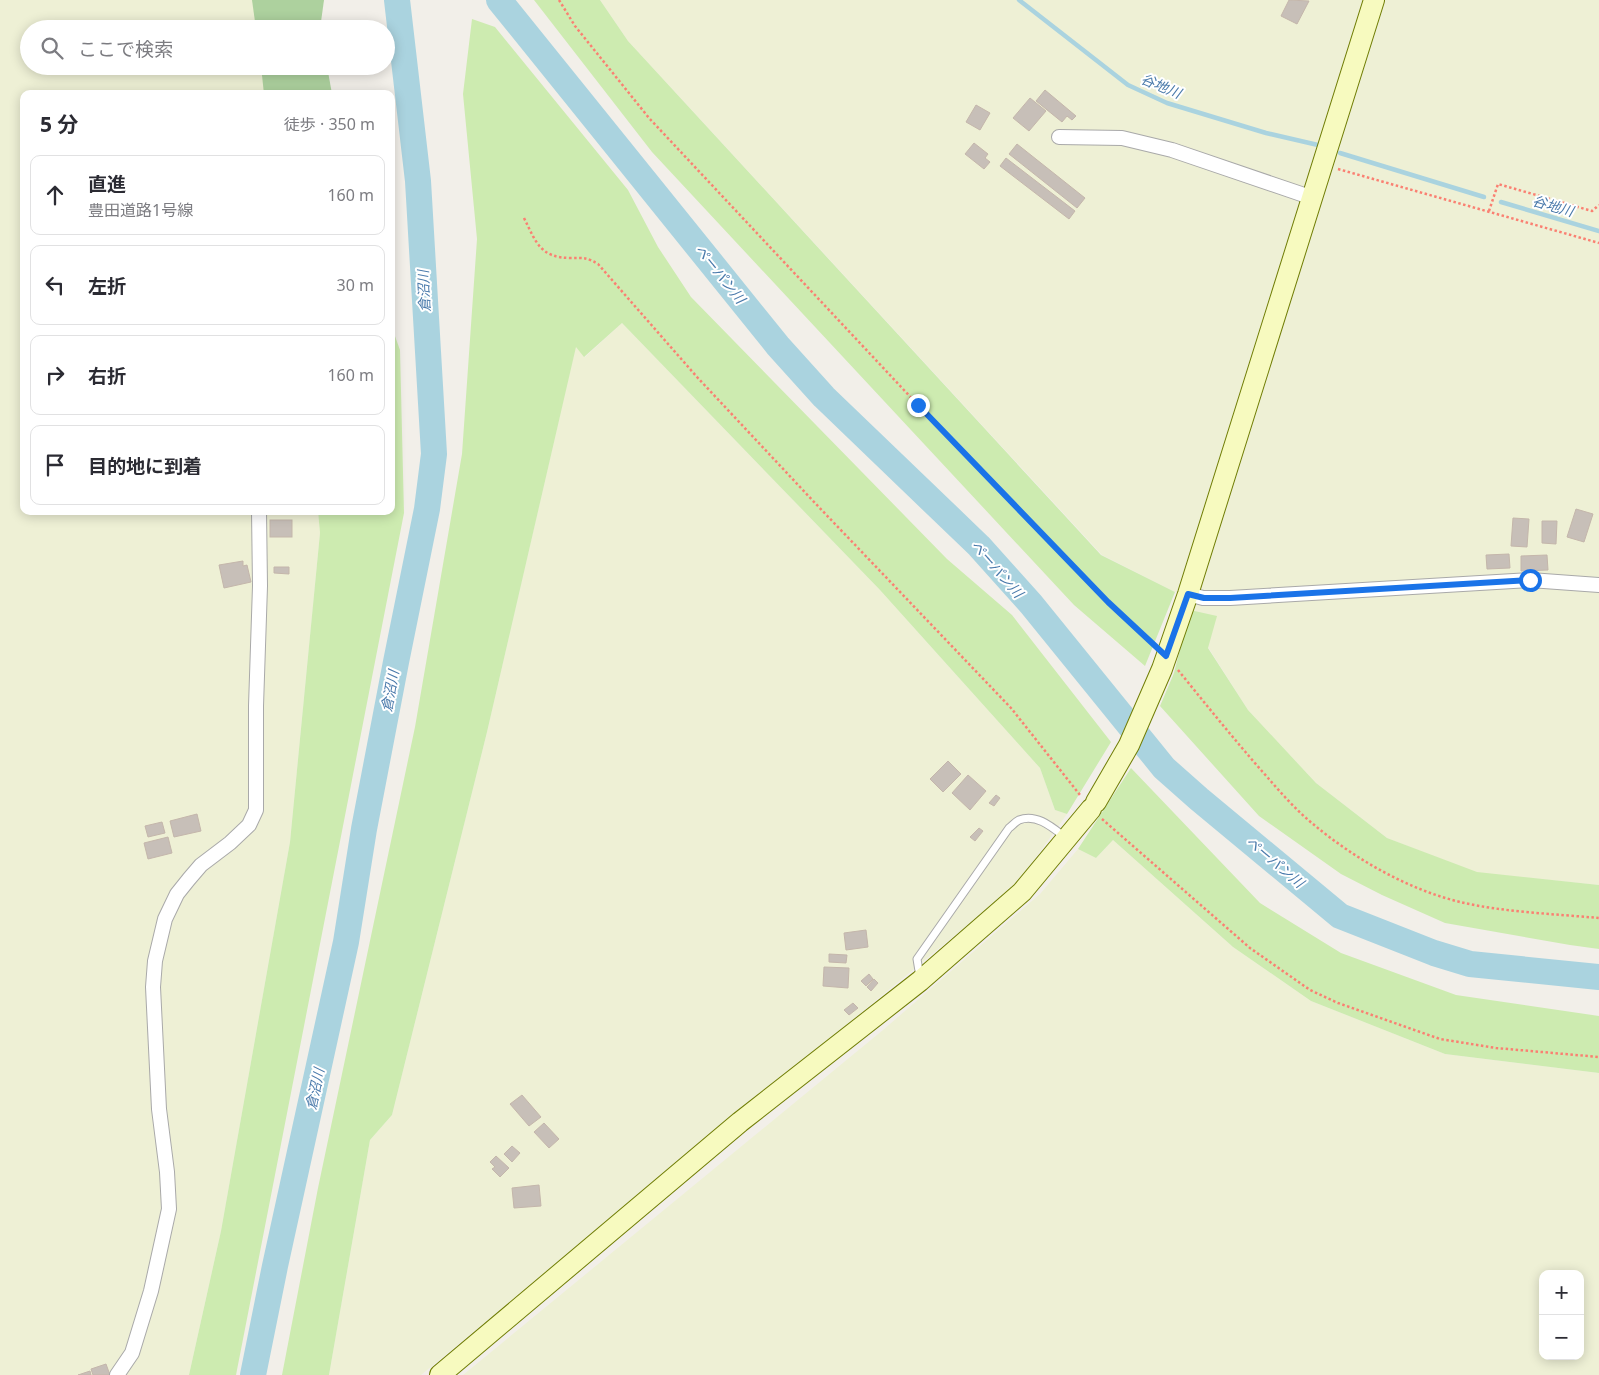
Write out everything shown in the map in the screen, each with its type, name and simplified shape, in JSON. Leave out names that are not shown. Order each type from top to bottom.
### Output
[{"type":"street","points":[[440,1375],[740,1122],[920,981],[1022,892],[1093,806],[1128,744],[1164,662],[1188,594],[1374,0]]},
{"type":"street","points":[[1058,136],[1122,138],[1172,150],[1313,198]]},
{"type":"street","points":[[117,1375],[132,1353],[151,1291],[169,1209],[167,1172],[159,1109],[153,988],[155,961],[165,920],[177,894],[189,878],[250,825],[256,810],[256,706],[260,586],[259,515]]},
{"type":"street","points":[[1188,594],[1204,598],[1230,598],[1530,580],[1599,585]]},
{"type":"lane","points":[[920,981],[917,958],[1009,828],[1018,820],[1035,819],[1044,822],[1067,838]]},
{"type":"path","points":[[559,0],[575,26],[649,118],[965,454],[1108,602],[1282,793],[1312,823],[1350,852],[1393,876],[1460,902],[1599,918]]},
{"type":"path","points":[[1322,164],[1599,243]]},
{"type":"path","points":[[1489,211],[1498,184],[1592,211],[1599,205]]},
{"type":"path","points":[[524,218],[535,241],[547,254],[557,258],[586,257],[598,264],[710,391],[1011,708],[1093,806],[1250,948],[1310,990],[1338,1003],[1440,1039],[1487,1047],[1599,1057]]},
{"type":"green space","points":[[0,0],[253,0],[256,20],[20,20],[20,75],[264,75],[266,90],[20,90],[20,515],[318,515],[320,533],[290,842],[221,1231],[189,1375],[0,1375]]},
{"type":"green space","points":[[252,0],[324,0],[321,20],[255,20]]},
{"type":"green space","points":[[534,0],[600,0],[628,41],[1101,555],[1175,592],[1145,666],[1074,605],[652,152]]},
{"type":"green space","points":[[600,0],[1374,0],[1188,594],[1175,592],[1102,555],[628,41]]},
{"type":"green space","points":[[1380,0],[1599,0],[1599,885],[1477,873],[1387,838],[1316,783],[1248,710],[1208,647],[1190,610]]},
{"type":"green space","points":[[472,19],[495,27],[628,190],[658,247],[691,297],[947,559],[1012,615],[1111,742],[1067,814],[1055,810],[1040,768],[880,590],[622,323],[584,357],[576,347],[487,732],[392,1115],[370,1140],[329,1375],[282,1375],[318,1188],[415,727],[462,454],[477,239],[463,94]]},
{"type":"green space","points":[[262,75],[329,75],[331,90],[264,90]]},
{"type":"green space","points":[[622,323],[880,590],[1040,768],[1055,810],[1067,814],[1016,885],[421,1375],[329,1375],[370,1140],[392,1115],[487,732],[576,346],[585,357]]},
{"type":"green space","points":[[395,336],[400,350],[404,513],[236,1375],[189,1375],[221,1231],[290,842],[320,533],[318,515],[395,515]]},
{"type":"green space","points":[[1190,610],[1217,616],[1208,648],[1248,710],[1316,783],[1387,838],[1477,872],[1599,885],[1599,949],[1445,923],[1382,895],[1341,874],[1259,816],[1160,706],[1174,673]]},
{"type":"green space","points":[[1131,768],[1260,903],[1341,953],[1456,995],[1599,1016],[1599,1073],[1445,1054],[1311,1001],[1233,947],[1113,840],[1096,858],[1078,849]]},
{"type":"green space","points":[[1113,840],[1233,947],[1311,1001],[1445,1054],[1599,1073],[1599,1375],[463,1375],[883,1030],[1040,894],[1078,849],[1096,858]]},
{"type":"building","points":[[1289,0],[1309,1],[1297,24],[1281,16]]},
{"type":"building","points":[[1045,90],[1076,116],[1072,120],[1067,116],[1062,122],[1036,101]]},
{"type":"building","points":[[1030,98],[1046,111],[1029,131],[1013,118]]},
{"type":"building","points":[[976,105],[990,113],[980,130],[966,122]]},
{"type":"building","points":[[974,143],[988,154],[985,158],[990,162],[984,169],[965,154]]},
{"type":"building","points":[[1017,144],[1085,198],[1077,208],[1009,154]]},
{"type":"building","points":[[1006,158],[1075,211],[1069,219],[1000,166]]},
{"type":"building","points":[[1576,509],[1593,514],[1584,542],[1567,537]]},
{"type":"building","points":[[1513,518],[1529,519],[1527,547],[1511,546]]},
{"type":"building","points":[[270,520],[292,520],[292,537],[270,537]]},
{"type":"building","points":[[1542,521],[1557,521],[1556,544],[1542,543]]},
{"type":"building","points":[[1509,554],[1510,568],[1487,569],[1486,555]]},
{"type":"building","points":[[1547,555],[1548,570],[1521,571],[1521,556]]},
{"type":"building","points":[[243,561],[243,566],[247,565],[251,582],[224,588],[219,565]]},
{"type":"building","points":[[274,567],[289,567],[289,574],[274,573]]},
{"type":"building","points":[[948,761],[961,774],[943,792],[930,779]]},
{"type":"building","points":[[968,775],[986,791],[970,810],[952,793]]},
{"type":"building","points":[[996,795],[1000,798],[994,806],[989,803]]},
{"type":"building","points":[[197,814],[201,831],[174,837],[170,821]]},
{"type":"building","points":[[162,822],[165,833],[148,837],[145,826]]},
{"type":"building","points":[[979,828],[983,831],[975,841],[970,837]]},
{"type":"building","points":[[168,837],[172,853],[148,859],[144,843]]},
{"type":"building","points":[[866,930],[868,947],[846,950],[844,933]]},
{"type":"building","points":[[829,954],[847,955],[846,963],[829,962]]},
{"type":"building","points":[[824,967],[849,968],[848,988],[823,986]]},
{"type":"building","points":[[869,974],[873,979],[866,986],[861,981]]},
{"type":"building","points":[[874,979],[878,983],[871,991],[867,987]]},
{"type":"building","points":[[853,1003],[858,1008],[849,1015],[844,1010]]},
{"type":"building","points":[[522,1095],[541,1117],[529,1126],[510,1104]]},
{"type":"building","points":[[544,1123],[559,1139],[549,1148],[534,1132]]},
{"type":"building","points":[[512,1146],[520,1153],[512,1162],[504,1154]]},
{"type":"building","points":[[496,1156],[509,1168],[500,1177],[492,1169],[495,1167],[490,1162]]},
{"type":"building","points":[[539,1185],[541,1206],[514,1208],[512,1188]]},
{"type":"building","points":[[106,1364],[110,1375],[93,1375],[91,1369]]},
{"type":"building","points":[[90,1371],[91,1375],[78,1375]]},
{"type":"waterway","name":"倉沼川","points":[[253,1375],[346,942],[364,829],[427,509],[434,454],[418,181],[397,0]]},
{"type":"waterway","name":"ペーパン川","points":[[499,0],[778,346],[824,397],[979,546],[1031,604],[1164,768],[1340,916],[1434,953],[1470,964],[1599,977]]},
{"type":"waterway","name":"谷地川","points":[[1019,0],[1128,85],[1167,103],[1266,133],[1318,145]]},
{"type":"waterway","name":"谷地川","points":[[1340,153],[1484,197]]},
{"type":"waterway","name":"谷地川","points":[[1501,202],[1599,231]]},
{"type":"route","points":[[918,405],[1108,602],[1166,656],[1188,594],[1204,598],[1230,598],[1530,580]]}]
